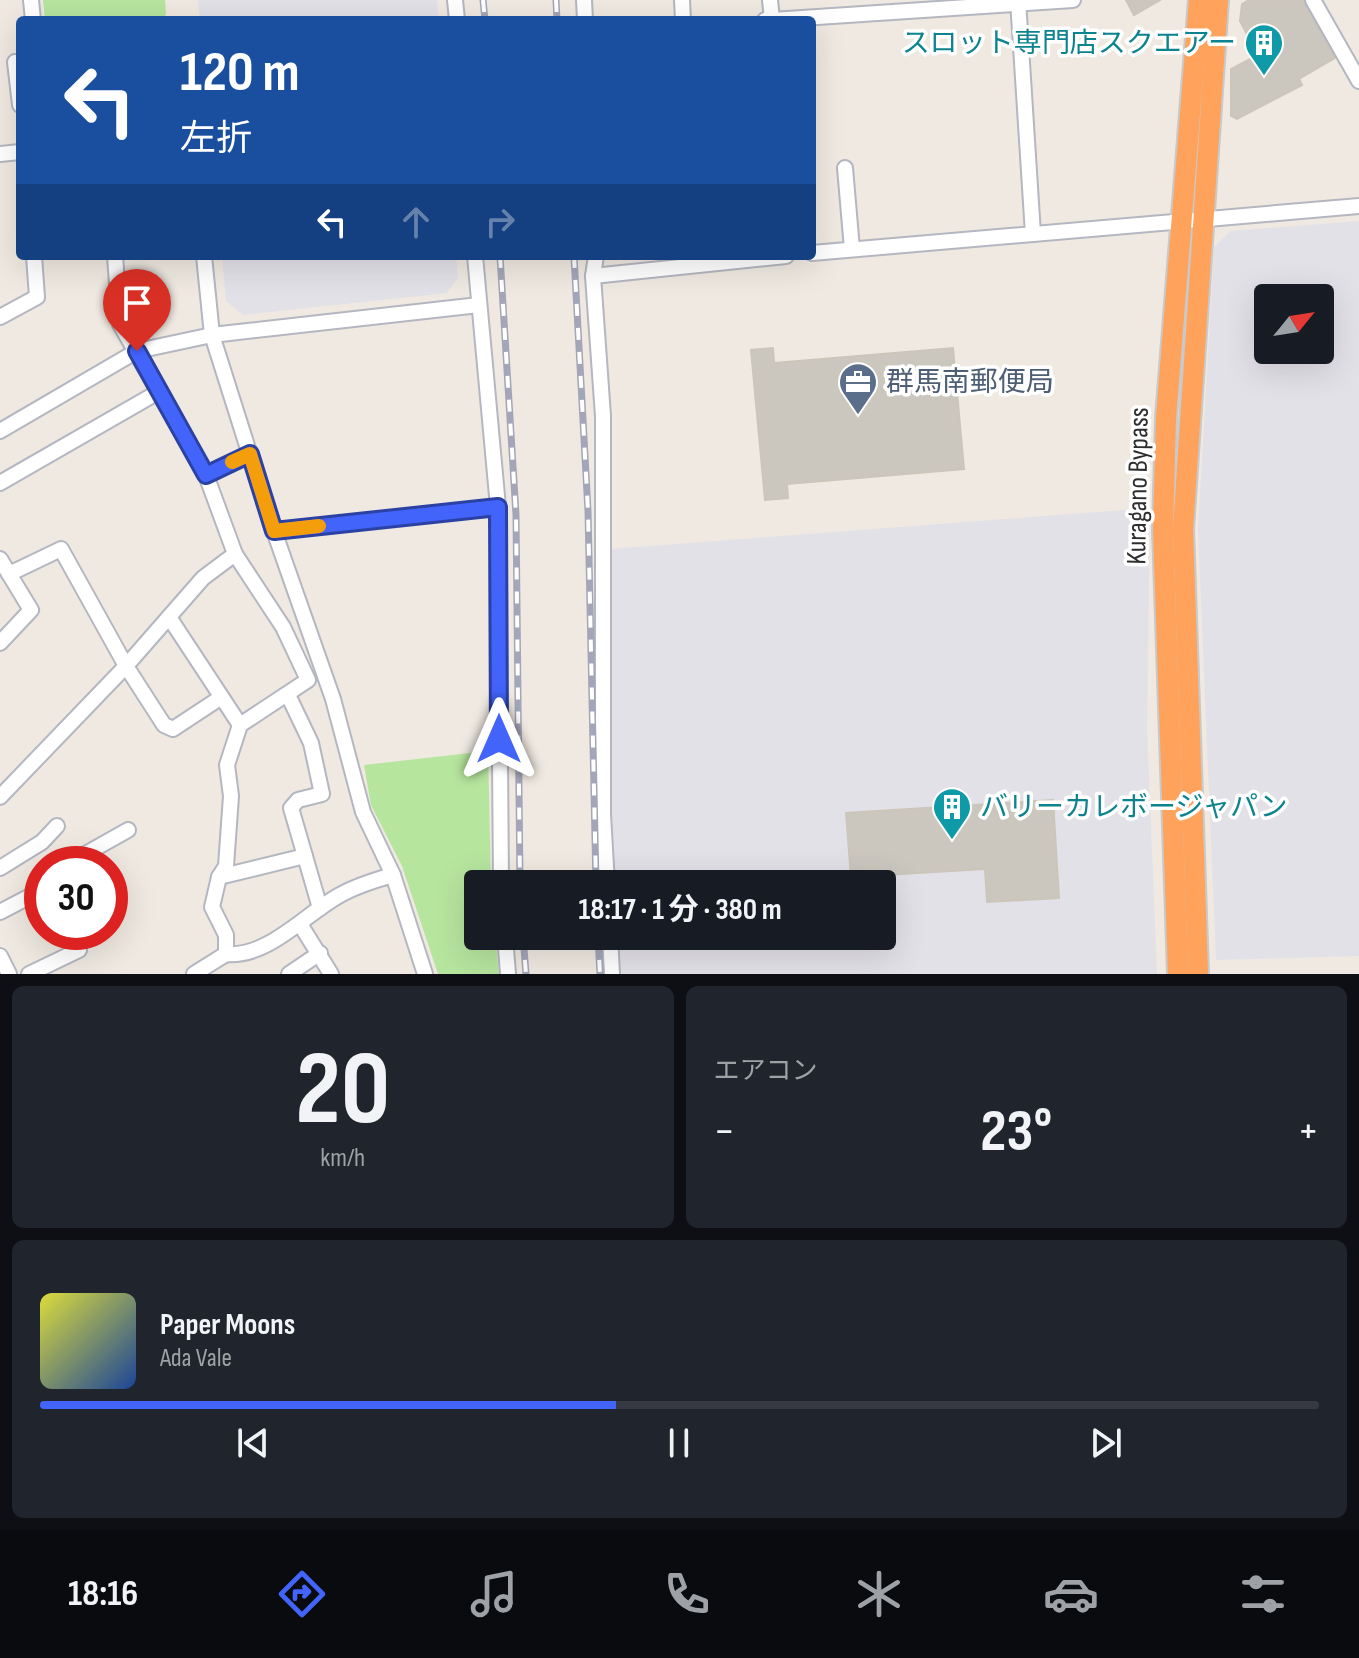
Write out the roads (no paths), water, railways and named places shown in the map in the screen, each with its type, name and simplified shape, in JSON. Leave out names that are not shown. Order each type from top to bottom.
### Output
[{"type":"highway","name":"Kuragano Bypass","points":[[1178,974],[1163,530],[1166,418],[1199,0]]},
{"type":"highway","name":"Kuragano Bypass","points":[[1198,974],[1183,529],[1218,0]]},
{"type":"street","points":[[811,16],[918,5],[1073,0]]},
{"type":"street","points":[[1313,0],[1359,81]]},
{"type":"street","points":[[1018,2],[1033,234]]},
{"type":"street","points":[[1345,57],[1359,49]]},
{"type":"street","points":[[12,62],[16,84]]},
{"type":"street","points":[[845,168],[852,249]]},
{"type":"street","points":[[816,253],[1359,206]]},
{"type":"street","points":[[0,317],[37,297],[34,260]]},
{"type":"street","points":[[115,260],[120,324],[206,475],[235,554],[283,627],[308,680],[240,725],[227,765],[231,796],[226,866],[219,877],[212,907],[226,935],[226,954]]},
{"type":"street","points":[[204,260],[212,335],[274,531],[333,699],[363,812],[393,875],[425,974]]},
{"type":"street","points":[[475,260],[498,507],[501,870]]},
{"type":"street","points":[[595,260],[593,276],[603,416],[603,814],[606,870]]},
{"type":"street","points":[[593,276],[747,260]]},
{"type":"street","points":[[0,431],[137,351],[212,335],[479,305]]},
{"type":"street","points":[[0,483],[160,391]]},
{"type":"street","points":[[206,475],[250,454]]},
{"type":"street","points":[[274,531],[498,507]]},
{"type":"street","points":[[9,574],[61,549],[126,666],[164,725],[173,729],[220,698]]},
{"type":"street","points":[[0,797],[126,666],[145,640],[203,578],[235,554]]},
{"type":"street","points":[[0,559],[31,610],[0,643]]},
{"type":"street","points":[[169,617],[240,725]]},
{"type":"street","points":[[288,695],[311,743],[322,794],[298,800],[291,808],[320,908]]},
{"type":"street","points":[[0,868],[42,842],[57,826]]},
{"type":"street","points":[[100,846],[128,830]]},
{"type":"street","points":[[219,877],[305,856]]},
{"type":"street","points":[[194,974],[226,954],[242,955],[300,924],[342,894],[393,875]]},
{"type":"street","points":[[0,912],[24,899]]},
{"type":"street","points":[[300,924],[331,974]]},
{"type":"street","points":[[29,974],[79,950]]},
{"type":"street","points":[[506,950],[508,974]]},
{"type":"street","points":[[611,950],[612,974]]},
{"type":"street","points":[[289,974],[320,953]]},
{"type":"street","points":[[0,956],[9,974]]},
{"type":"railway","points":[[483,0],[485,16]]},
{"type":"railway","points":[[556,0],[557,16]]},
{"type":"railway","points":[[500,260],[516,515],[520,870]]},
{"type":"railway","points":[[574,260],[588,511],[596,870]]},
{"type":"railway","points":[[524,950],[526,974]]},
{"type":"railway","points":[[599,950],[600,974]]},
{"type":"place","name":"スロット専門店スクエアー","points":[[1264,77]]},
{"type":"place","name":"群馬南郵便局","points":[[858,416]]},
{"type":"place","name":"バリーカレボージャパン","points":[[952,841]]}]
